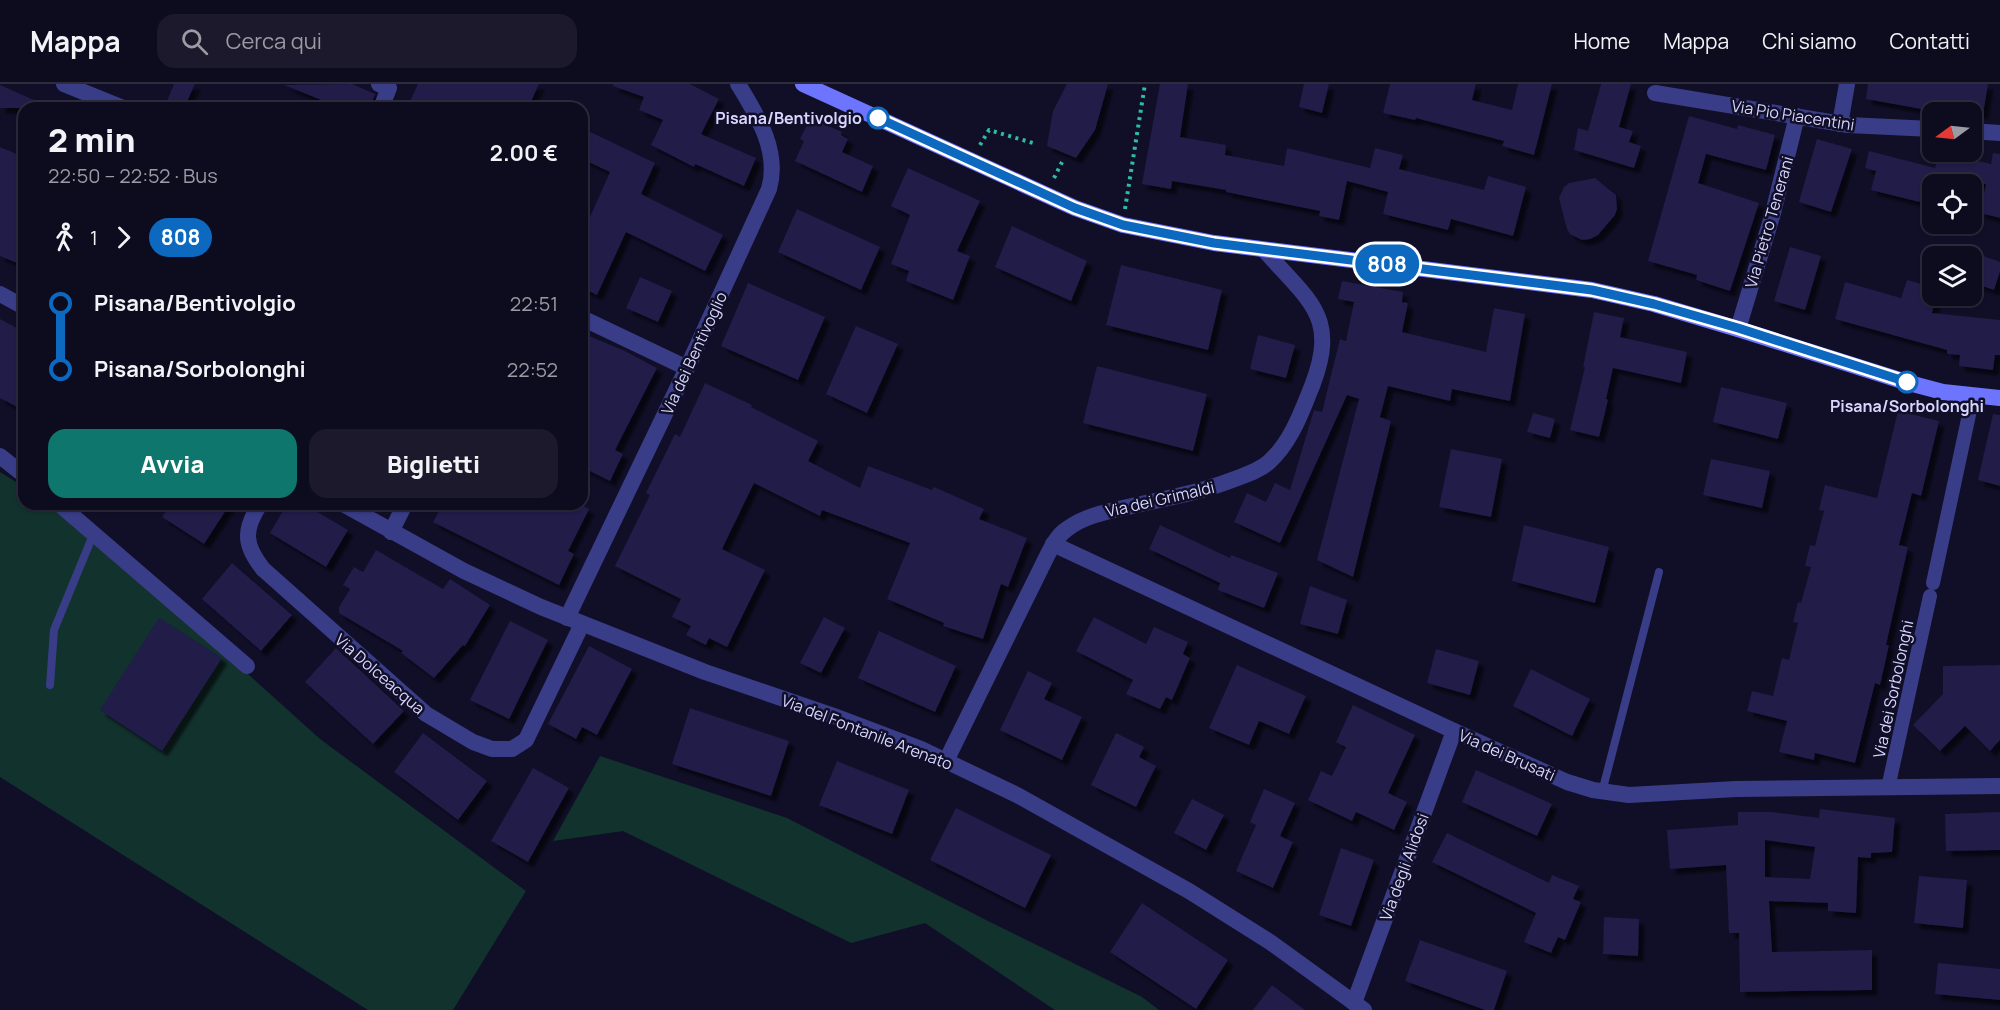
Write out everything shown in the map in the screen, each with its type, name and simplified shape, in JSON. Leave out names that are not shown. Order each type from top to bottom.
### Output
[{"type":"main road","points":[[803,84],[1083,212],[1123,225],[1184,238],[1264,250],[1581,288],[1654,304],[1738,328],[1909,383],[1973,396],[2000,398]]},
{"type":"street","points":[[64,84],[108,102]]},
{"type":"street","points":[[379,84],[389,88],[383,102]]},
{"type":"street","name":"Via dei Bentivoglio","points":[[574,621],[771,182],[772,164],[767,138],[738,84]]},
{"type":"street","points":[[1840,124],[1847,84]]},
{"type":"street","name":"Via Pio Piacentini","points":[[1655,93],[1840,124],[1922,128]]},
{"type":"street","name":"Via Pietro Tenerani","points":[[1738,328],[1773,213],[1797,116]]},
{"type":"street","points":[[1982,132],[2000,133]]},
{"type":"street","name":"Via dei Grimaldi","points":[[946,761],[1053,544],[1069,527],[1093,516],[1201,491],[1240,477],[1263,467],[1282,447],[1298,420],[1311,389],[1321,358],[1323,333],[1313,305],[1264,250]]},
{"type":"street","points":[[0,294],[18,304]]},
{"type":"street","points":[[588,321],[687,368]]},
{"type":"street","name":"Via dei Sorbolonghi","points":[[1888,788],[1973,396]]},
{"type":"street","points":[[0,456],[18,470]]},
{"type":"street","points":[[66,510],[248,666]]},
{"type":"street","name":"Via Dolceacqua","points":[[256,510],[250,521],[247,536],[252,554],[263,569],[407,699],[426,714],[485,747],[499,750],[512,749],[526,740],[574,621]]},
{"type":"street","name":"Via del Fontanile Arenato","points":[[353,510],[471,575],[574,621],[705,672],[834,716],[921,749],[1017,795],[1189,891],[1270,942],[1359,1006]]},
{"type":"street","points":[[391,532],[402,510]]},
{"type":"street","name":"Via dei Brusati","points":[[1053,544],[1454,731],[1567,782],[1602,792],[1629,795],[1736,789],[2000,786]]},
{"type":"street","name":"Via degli Alidosi","points":[[1359,1006],[1454,731]]},
{"type":"lane","points":[[50,685],[54,630],[93,535]]},
{"type":"lane","points":[[1602,792],[1659,572]]},
{"type":"path","points":[[1123,225],[1144,84]]},
{"type":"path","points":[[971,161],[989,130],[1033,143]]},
{"type":"green space","points":[[0,472],[18,483],[18,510],[60,510],[116,555],[320,739],[526,891],[453,1010],[368,1010],[0,777]]},
{"type":"green space","points":[[600,756],[787,818],[1142,997],[1159,1010],[1055,1010],[925,923],[851,943],[623,831],[553,841]]},
{"type":"building","points":[[174,84],[195,84],[187,102],[166,102]]},
{"type":"building","points":[[352,84],[375,94],[372,102],[326,102],[284,85]]},
{"type":"building","points":[[418,84],[539,84],[531,102],[410,102]]},
{"type":"building","points":[[613,84],[690,84],[719,99],[701,134],[756,158],[744,186],[695,164],[694,167],[651,145],[663,120],[639,110],[644,97],[613,86]]},
{"type":"building","points":[[1067,84],[1108,84],[1095,130],[1076,158],[1047,146],[1053,111]]},
{"type":"building","points":[[1160,84],[1188,84],[1180,137],[1226,145],[1225,155],[1284,166],[1287,148],[1370,168],[1375,148],[1403,155],[1399,169],[1484,190],[1488,176],[1526,187],[1513,236],[1451,219],[1448,230],[1383,214],[1388,192],[1347,181],[1339,220],[1319,216],[1320,211],[1226,192],[1226,190],[1172,181],[1171,189],[1142,184]]},
{"type":"building","points":[[1304,84],[1329,84],[1322,113],[1299,107]]},
{"type":"building","points":[[1390,84],[1476,84],[1472,100],[1512,110],[1518,84],[1552,84],[1534,155],[1502,146],[1504,141],[1416,118],[1415,120],[1383,113]]},
{"type":"building","points":[[1601,84],[1631,84],[1619,127],[1633,131],[1629,142],[1641,146],[1634,168],[1574,150],[1578,128],[1588,131]]},
{"type":"building","points":[[1868,84],[1988,84],[1983,114],[1982,102],[1922,102],[1922,109],[1866,99]]},
{"type":"building","points":[[0,85],[38,102],[18,102],[18,108],[0,108]]},
{"type":"building","points":[[1689,116],[1737,129],[1738,125],[1775,135],[1766,170],[1706,154],[1698,183],[1759,203],[1730,291],[1696,280],[1697,275],[1648,261]]},
{"type":"building","points":[[810,118],[842,132],[841,135],[848,139],[842,152],[873,166],[862,192],[795,161],[804,141],[800,139]]},
{"type":"building","points":[[588,131],[655,163],[641,194],[723,235],[705,271],[626,232],[597,295],[588,291],[588,222],[610,172],[588,162]]},
{"type":"building","points":[[1817,139],[1852,149],[1831,212],[1799,202]]},
{"type":"building","points":[[0,147],[18,154],[18,261],[17,263],[0,256]]},
{"type":"building","points":[[1869,151],[1935,168],[1936,162],[1991,164],[1993,153],[2000,154],[2000,218],[1982,214],[1986,184],[1982,184],[1982,174],[1922,174],[1922,203],[1871,190],[1876,171],[1865,168]]},
{"type":"building","points":[[908,168],[980,201],[957,251],[970,256],[953,300],[906,281],[909,271],[891,264],[910,215],[891,206]]},
{"type":"building","points":[[1595,178],[1616,195],[1617,209],[1615,215],[1598,235],[1582,240],[1570,234],[1567,229],[1559,198],[1564,187],[1569,183]]},
{"type":"building","points":[[797,209],[880,247],[861,290],[778,252]]},
{"type":"building","points":[[1012,226],[1087,261],[1071,301],[995,267]]},
{"type":"building","points":[[1790,247],[1821,256],[1805,310],[1774,301]]},
{"type":"building","points":[[1982,255],[2000,262],[2000,271],[1994,290],[1982,286]]},
{"type":"building","points":[[1121,265],[1222,290],[1208,350],[1106,325]]},
{"type":"building","points":[[640,277],[672,291],[658,322],[626,308]]},
{"type":"building","points":[[1907,280],[1922,284],[1922,306],[1934,306],[1932,313],[2000,320],[2000,355],[1995,355],[1993,370],[1959,366],[1960,355],[1947,354],[1947,350],[1835,319],[1845,282],[1901,298]]},
{"type":"building","points":[[1342,281],[1403,292],[1402,302],[1408,303],[1402,332],[1486,352],[1494,308],[1525,314],[1510,401],[1452,389],[1450,401],[1388,386],[1380,417],[1391,421],[1353,577],[1317,560],[1359,399],[1347,395],[1280,543],[1234,522],[1247,493],[1266,502],[1275,483],[1290,490],[1314,410],[1322,412],[1340,339],[1346,341],[1354,302],[1338,299]]},
{"type":"building","points":[[748,283],[825,317],[798,380],[721,346]]},
{"type":"building","points":[[1594,312],[1624,318],[1620,337],[1687,352],[1681,383],[1613,368],[1599,437],[1570,430],[1585,367],[1583,367]]},
{"type":"building","points":[[0,319],[18,329],[18,405],[17,407],[0,398]]},
{"type":"building","points":[[856,326],[898,344],[867,413],[826,394]]},
{"type":"building","points":[[1258,335],[1295,345],[1286,378],[1250,369]]},
{"type":"building","points":[[588,336],[657,368],[615,450],[623,454],[610,481],[588,470]]},
{"type":"building","points":[[1097,366],[1207,394],[1193,451],[1083,423]]},
{"type":"building","points":[[705,383],[752,405],[751,407],[818,441],[808,461],[860,488],[868,466],[932,490],[934,487],[984,509],[979,519],[1027,538],[1008,587],[1001,584],[983,639],[943,626],[944,623],[887,599],[910,543],[822,510],[820,516],[754,483],[722,549],[765,570],[727,647],[709,638],[706,645],[686,635],[691,626],[672,617],[681,599],[615,566],[650,495],[646,493],[675,434],[680,437]]},
{"type":"building","points":[[1721,387],[1787,403],[1778,439],[1713,422]]},
{"type":"building","points":[[1898,411],[1939,421],[1921,496],[1912,493],[1899,545],[1908,547],[1886,645],[1889,645],[1880,685],[1875,683],[1855,763],[1815,753],[1814,760],[1779,752],[1787,721],[1747,711],[1752,691],[1773,696],[1782,658],[1789,660],[1798,623],[1793,622],[1811,567],[1805,566],[1810,545],[1815,546],[1824,511],[1819,510],[1825,485],[1877,498]]},
{"type":"building","points":[[1533,413],[1555,419],[1550,438],[1527,432]]},
{"type":"building","points":[[1993,414],[2000,415],[2000,486],[1978,480]]},
{"type":"building","points":[[1451,449],[1502,459],[1491,517],[1439,507]]},
{"type":"building","points":[[1711,459],[1770,471],[1762,508],[1703,495]]},
{"type":"building","points":[[589,509],[568,551],[574,554],[559,585],[433,522],[440,510]]},
{"type":"building","points":[[167,510],[226,510],[204,544],[162,517]]},
{"type":"building","points":[[283,510],[314,510],[348,530],[326,567],[270,533]]},
{"type":"building","points":[[1160,525],[1230,558],[1231,555],[1278,573],[1264,608],[1218,590],[1220,583],[1149,549]]},
{"type":"building","points":[[1524,525],[1609,547],[1595,603],[1512,581]]},
{"type":"building","points":[[376,550],[443,589],[450,579],[490,605],[465,646],[463,645],[434,678],[401,653],[403,651],[339,613],[339,607],[350,589],[343,585],[354,567],[363,572]]},
{"type":"building","points":[[232,563],[292,615],[261,651],[202,599]]},
{"type":"building","points":[[1310,586],[1347,600],[1338,634],[1300,624]]},
{"type":"building","points":[[824,617],[845,628],[821,673],[800,663]]},
{"type":"building","points":[[1094,617],[1146,644],[1154,627],[1188,642],[1183,654],[1190,658],[1172,700],[1166,697],[1160,709],[1126,694],[1133,680],[1076,651]]},
{"type":"building","points":[[159,618],[222,658],[162,751],[100,710]]},
{"type":"building","points":[[510,621],[548,640],[509,719],[470,700]]},
{"type":"building","points":[[879,631],[956,666],[935,712],[858,678]]},
{"type":"building","points":[[589,646],[632,669],[597,735],[582,727],[576,739],[548,724]]},
{"type":"building","points":[[336,648],[404,711],[373,744],[305,682]]},
{"type":"building","points":[[1436,649],[1479,661],[1470,695],[1427,683]]},
{"type":"building","points":[[1237,665],[1306,696],[1289,734],[1259,721],[1249,745],[1209,728]]},
{"type":"building","points":[[2000,665],[2000,740],[1990,751],[1965,726],[1940,751],[1913,725],[1943,694],[1943,666]]},
{"type":"building","points":[[1531,669],[1590,699],[1572,736],[1513,706]]},
{"type":"building","points":[[1028,671],[1052,683],[1044,699],[1082,717],[1062,760],[1000,730]]},
{"type":"building","points":[[1353,705],[1415,735],[1388,793],[1407,802],[1394,830],[1356,812],[1352,821],[1308,800],[1321,771],[1332,776],[1346,747],[1336,742]]},
{"type":"building","points":[[690,708],[789,741],[771,796],[672,764]]},
{"type":"building","points":[[423,733],[487,781],[458,820],[394,772]]},
{"type":"building","points":[[1116,733],[1144,747],[1139,757],[1156,766],[1136,807],[1091,785]]},
{"type":"building","points":[[837,761],[909,790],[892,834],[819,805]]},
{"type":"building","points":[[533,768],[569,788],[528,862],[491,841]]},
{"type":"building","points":[[1476,770],[1552,804],[1537,836],[1462,802]]},
{"type":"building","points":[[1264,789],[1295,803],[1280,836],[1293,842],[1273,888],[1236,871],[1256,825],[1250,822]]},
{"type":"building","points":[[1192,799],[1224,815],[1206,850],[1174,833]]},
{"type":"building","points":[[956,808],[1051,855],[1025,908],[930,860]]},
{"type":"building","points":[[1820,809],[1895,818],[1892,852],[1871,853],[1871,858],[1858,857],[1856,913],[1828,911],[1828,903],[1769,901],[1772,952],[1872,950],[1872,990],[1740,992],[1739,933],[1729,933],[1726,865],[1670,869],[1667,830],[1738,825],[1738,812],[1771,812],[1819,818]],"holes":[[[1765,840],[1815,847],[1810,879],[1765,877]]]},
{"type":"building","points":[[2000,812],[2000,850],[1946,851],[1945,814]]},
{"type":"building","points":[[1447,833],[1549,883],[1552,875],[1579,886],[1573,899],[1581,902],[1565,940],[1558,937],[1551,953],[1524,942],[1536,913],[1432,862]]},
{"type":"building","points":[[1341,848],[1374,860],[1351,926],[1319,915]]},
{"type":"building","points":[[1919,876],[1967,880],[1963,928],[1914,923]]},
{"type":"building","points":[[1142,903],[1228,960],[1196,1009],[1110,952]]},
{"type":"building","points":[[1604,917],[1639,919],[1638,956],[1603,954]]},
{"type":"building","points":[[1420,940],[1507,971],[1494,1010],[1485,1010],[1405,981]]},
{"type":"building","points":[[1938,963],[2000,969],[2000,1000],[1935,994]]},
{"type":"building","points":[[1272,985],[1305,1010],[1253,1010]]},
{"type":"bus line","name":"808","points":[[878,118],[1091,215],[1123,225],[1151,232],[1264,250],[1592,290],[1654,304],[1738,328],[1907,382]]},
{"type":"place","name":"Pisana/Bentivolgio","points":[[878,118]]},
{"type":"place","name":"Pisana/Sorbolonghi","points":[[1907,382]]}]
